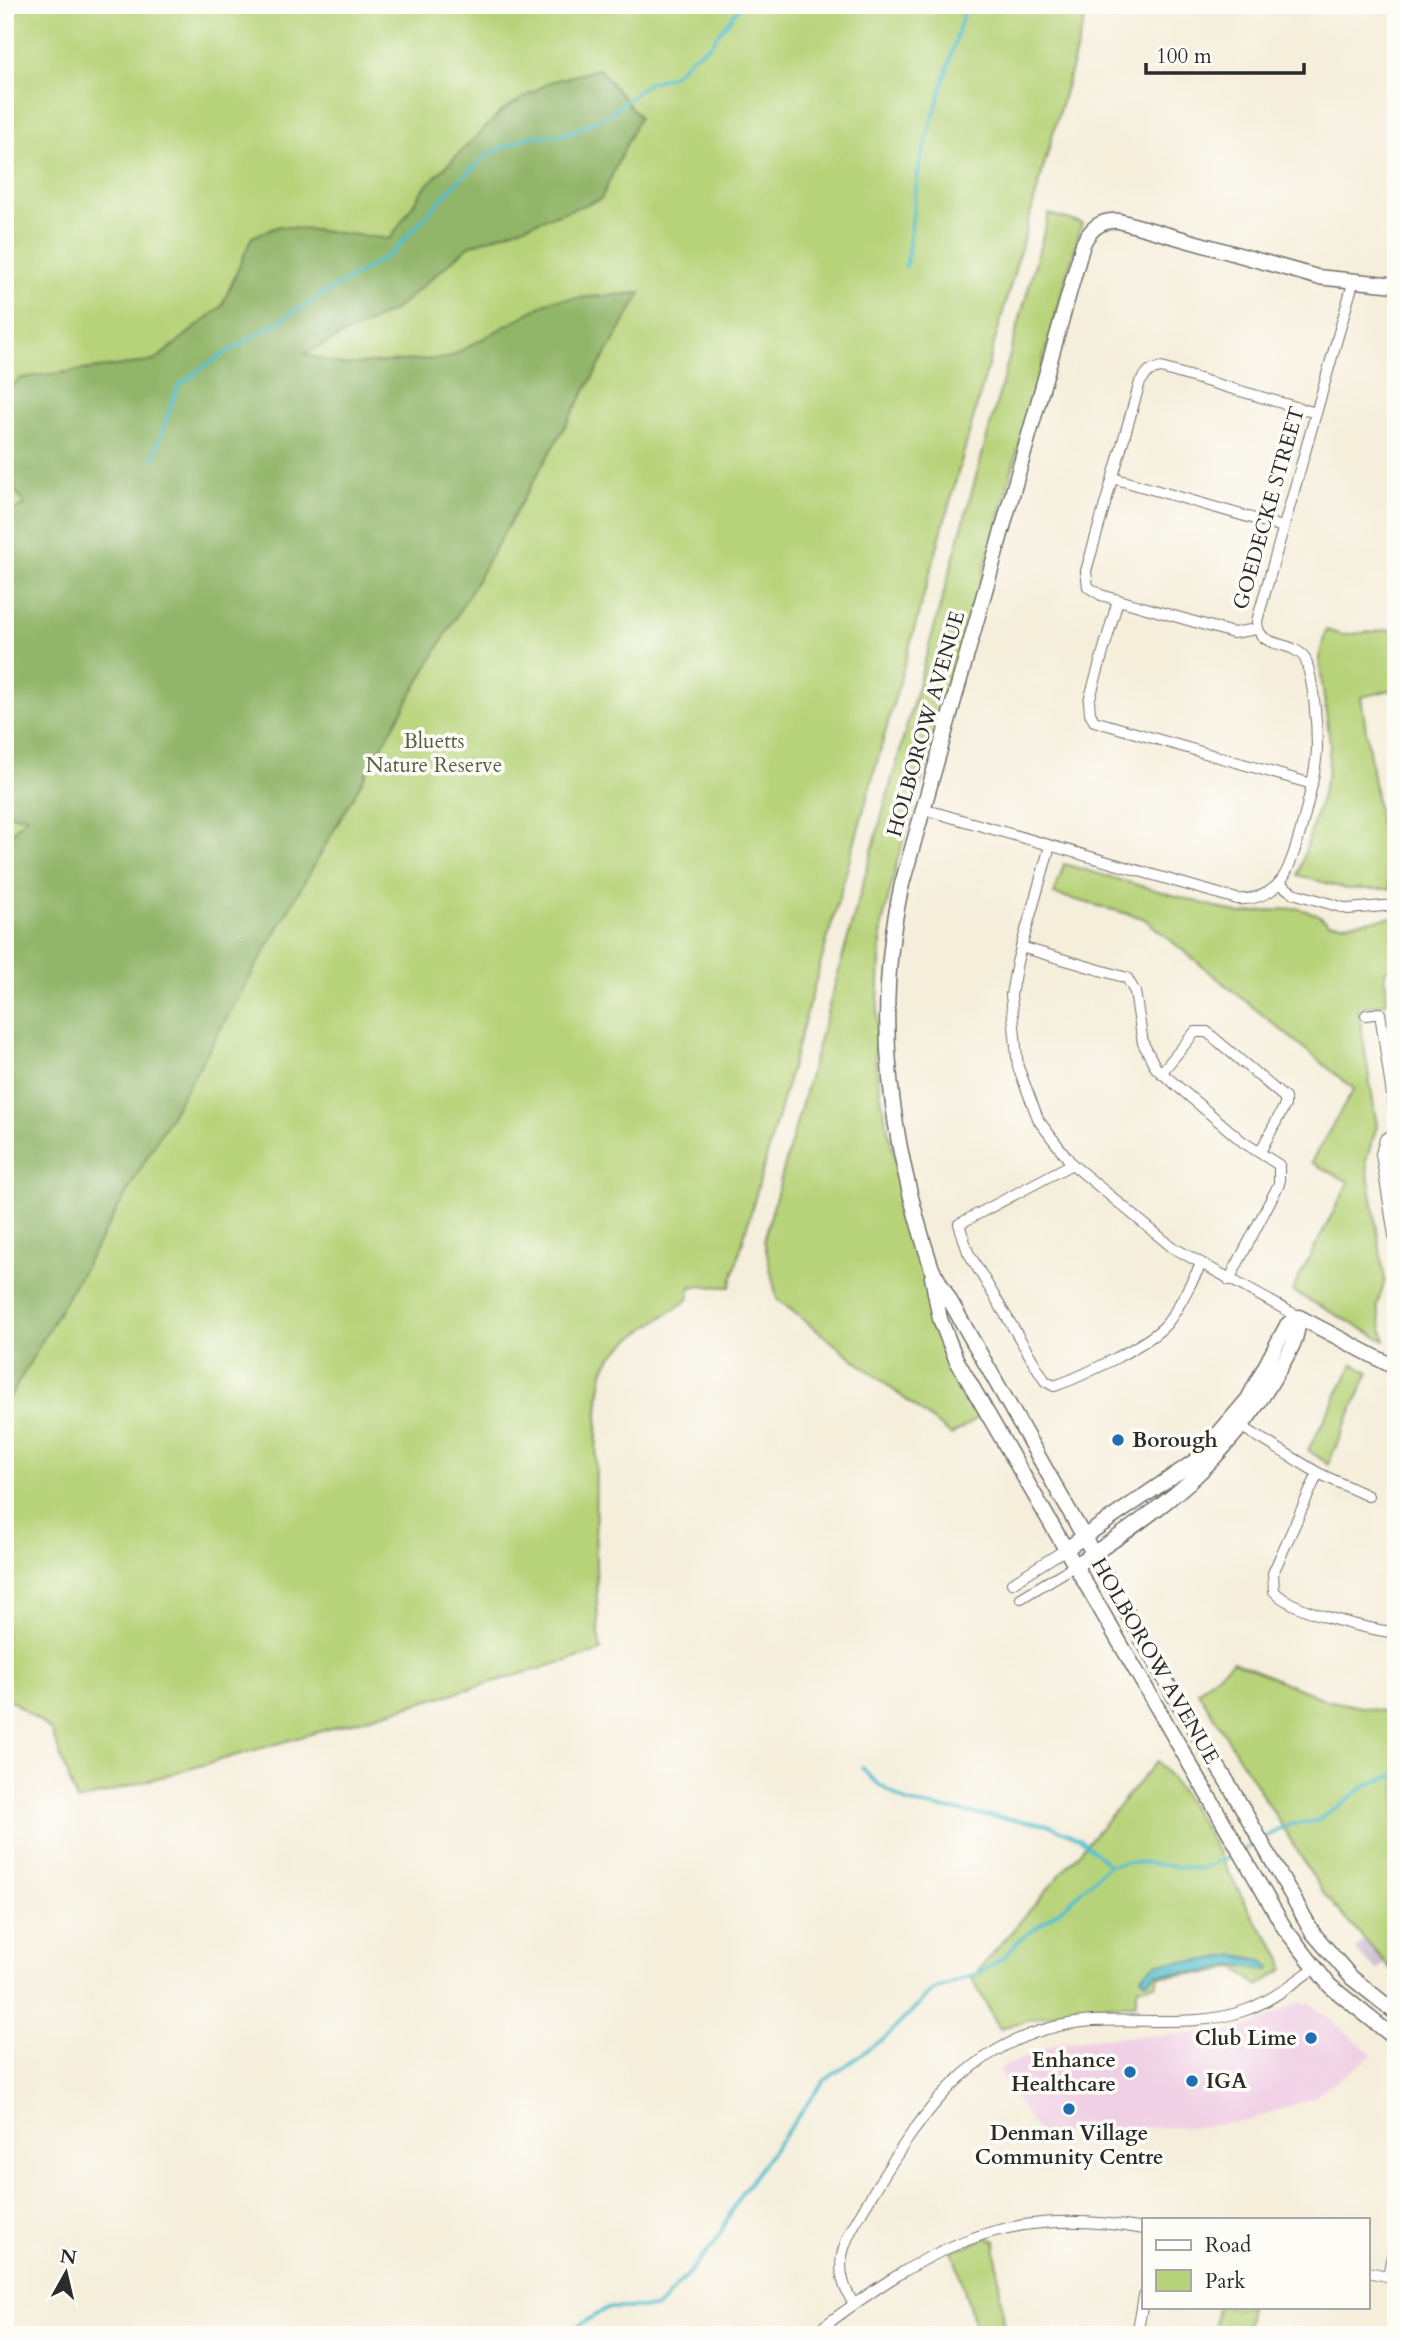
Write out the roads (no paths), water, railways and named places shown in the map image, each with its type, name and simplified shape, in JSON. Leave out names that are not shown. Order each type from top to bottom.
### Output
[{"type":"main road","name":"HOLBOROW AVENUE","points":[[1353,283],[1299,272],[1119,221],[1098,225],[1083,244],[923,809],[892,931],[885,1038],[898,1142],[932,1269],[940,1319],[956,1359],[1285,1929],[1313,1969],[1350,2004],[1396,2039]]},
{"type":"main road","points":[[1353,283],[1396,285]]},
{"type":"main road","name":"HOLBOROW AVENUE","points":[[932,1269],[971,1342],[1086,1536],[1176,1699],[1231,1788],[1304,1918],[1331,1955],[1396,2013]]},
{"type":"main road","points":[[1299,1317],[1396,1368]]},
{"type":"main road","points":[[1066,1549],[1195,1461],[1248,1399],[1287,1325],[1298,1318],[1299,1333],[1260,1402],[1200,1475],[1076,1565]]},
{"type":"main road","points":[[1313,1969],[1331,1955]]},
{"type":"street","name":"GOEDECKE STREET","points":[[1279,883],[1289,865],[1312,785],[1317,736],[1306,661],[1296,649],[1265,639],[1257,629],[1257,618],[1353,283]]},
{"type":"street","points":[[1257,629],[1233,633],[1094,593],[1085,578],[1140,382],[1154,368],[1316,412]]},
{"type":"street","points":[[1113,478],[1283,527]]},
{"type":"street","points":[[1118,600],[1089,701],[1094,721],[1312,785]]},
{"type":"street","points":[[923,809],[1237,899],[1256,898],[1279,883],[1293,893],[1348,909],[1396,905]]},
{"type":"street","points":[[1050,846],[1021,947],[1010,1006],[1018,1067],[1039,1121],[1072,1164],[1172,1247],[1299,1317]]},
{"type":"street","points":[[1021,947],[1129,980],[1135,992],[1145,1050],[1161,1073],[1260,1152],[1278,1163],[1280,1181],[1229,1280]]},
{"type":"street","points":[[1366,1015],[1380,1013],[1396,1123]]},
{"type":"street","points":[[1161,1073],[1195,1032],[1207,1032],[1284,1098],[1285,1105],[1260,1152]]},
{"type":"street","points":[[1396,1132],[1387,1136],[1381,1150],[1396,1248]]},
{"type":"street","points":[[1072,1164],[959,1224],[968,1252],[1045,1381],[1054,1386],[1067,1382],[1131,1349],[1167,1325],[1201,1265]]},
{"type":"street","points":[[1242,1427],[1318,1473],[1368,1496]]},
{"type":"street","points":[[1318,1473],[1273,1573],[1274,1591],[1280,1597],[1321,1614],[1396,1633]]},
{"type":"street","points":[[1012,1583],[1066,1549]]},
{"type":"street","points":[[1021,1598],[1076,1565]]},
{"type":"street","points":[[854,2304],[843,2287],[840,2268],[849,2234],[917,2122],[951,2084],[976,2063],[1018,2039],[1062,2025],[1092,2021],[1208,2019],[1234,2014],[1270,1999],[1313,1969]]},
{"type":"street","points":[[812,2335],[891,2277],[927,2256],[1002,2229],[1079,2221],[1142,2229]]},
{"type":"street","points":[[1370,2272],[1392,2277],[1396,2236]]},
{"type":"street","points":[[1137,2335],[1142,2307]]},
{"type":"water","points":[[1236,1955],[1260,1960],[1271,1967],[1269,1970],[1234,1965],[1207,1972],[1156,1974],[1147,1982],[1141,1976],[1157,1963]]},
{"type":"waterway","points":[[153,458],[178,386],[203,367],[392,253],[456,183],[489,154],[528,137],[559,135],[576,130],[610,114],[648,83],[672,76],[692,57],[709,46],[741,5]]},
{"type":"waterway","points":[[906,267],[919,166],[966,5]]},
{"type":"waterway","points":[[862,1768],[878,1784],[908,1803],[1049,1825],[1080,1839],[1109,1865]]},
{"type":"waterway","points":[[1264,1838],[1288,1825],[1317,1821],[1369,1784],[1396,1775]]},
{"type":"waterway","points":[[1243,1850],[1257,1841]]},
{"type":"waterway","points":[[576,2335],[577,2327],[607,2308],[655,2308],[663,2302],[715,2243],[740,2195],[824,2081],[887,2036],[932,1991],[983,1971],[1005,1956],[1018,1941],[1064,1907],[1109,1865],[1134,1862],[1200,1869],[1236,1854]]},
{"type":"place","name":"Borough","points":[[1118,1440]]},
{"type":"place","name":"Club Lime","points":[[1311,2038]]},
{"type":"place","name":"Enhance Healthcare","points":[[1130,2072]]},
{"type":"place","name":"IGA","points":[[1192,2081]]},
{"type":"place","name":"Denman Village Community Centre","points":[[1069,2109]]},
{"type":"park label","name":"Bluetts Nature Reserve","points":[[434,753]]}]
